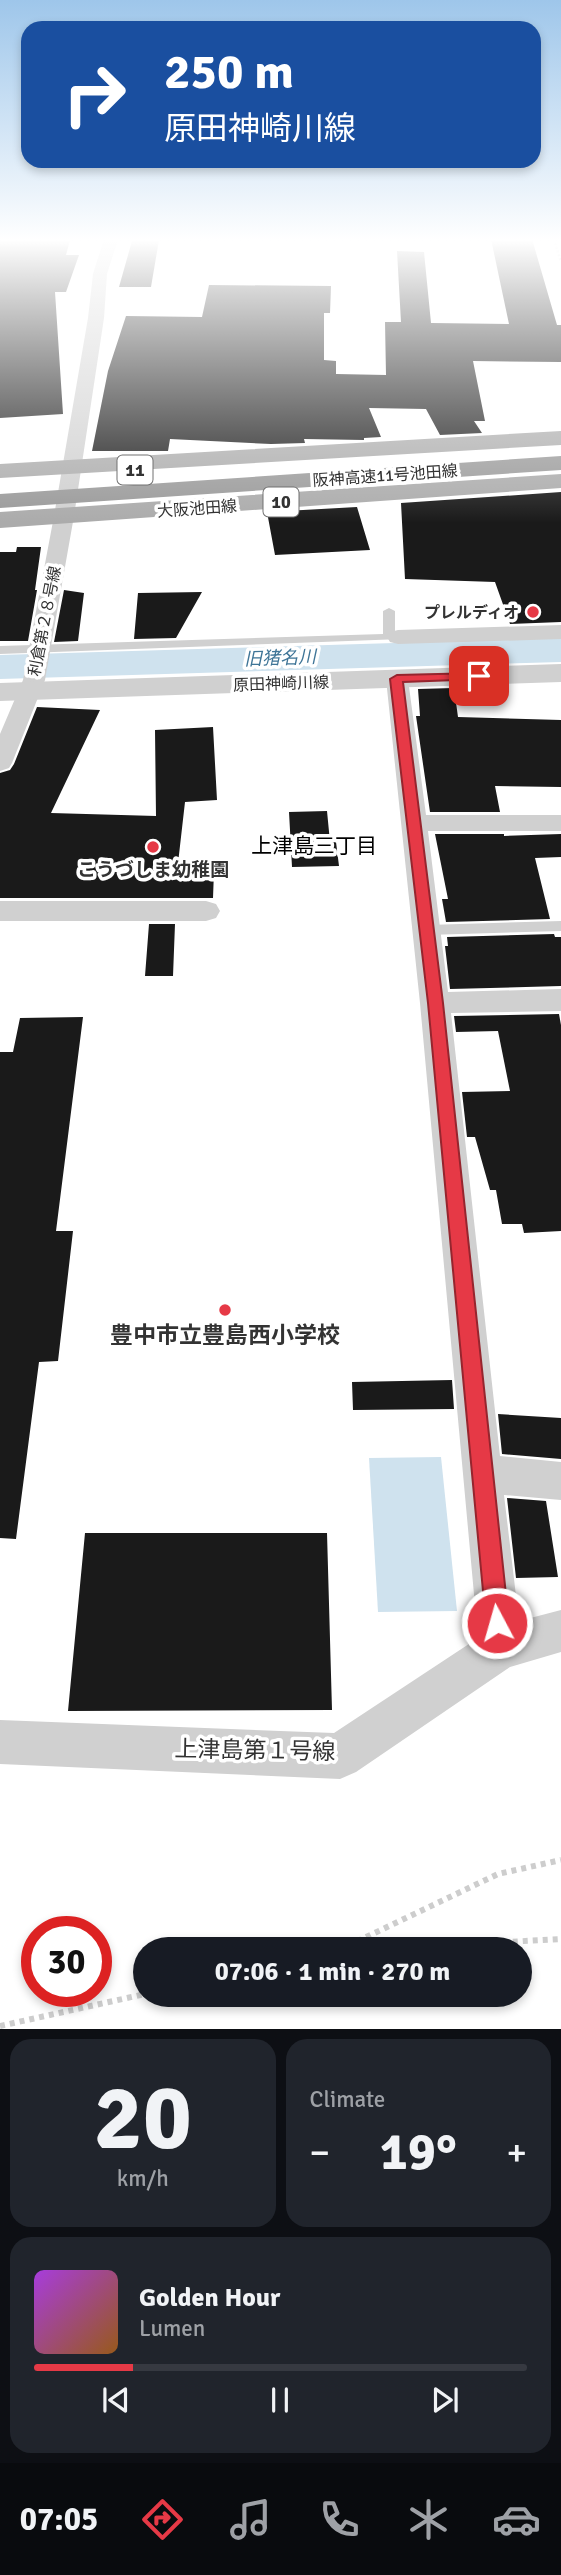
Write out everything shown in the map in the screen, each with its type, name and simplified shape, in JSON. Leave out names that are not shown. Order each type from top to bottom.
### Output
[{"type":"highway","name":"11","points":[[0,479],[270,461],[374,450]]},
{"type":"highway","name":"阪神高速11号池田線","points":[[0,489],[561,452]]},
{"type":"highway","name":"阪神高速11号池田線","points":[[0,501],[561,463]]},
{"type":"highway","points":[[0,512],[462,481],[521,484]]},
{"type":"main road","points":[[0,471],[561,438]]},
{"type":"main road","name":"大阪池田線","points":[[0,520],[561,481]]},
{"type":"street","name":"利倉第２８号線","points":[[0,763],[32,686],[64,516],[93,334]]},
{"type":"street","points":[[394,637],[561,632]]},
{"type":"street","name":"原田神崎川線","points":[[0,692],[32,686],[561,673]]},
{"type":"street","points":[[397,679],[435,1003],[500,1648]]},
{"type":"street","points":[[414,823],[561,822]]},
{"type":"street","points":[[0,911],[206,911]]},
{"type":"street","points":[[435,1003],[561,1000]]},
{"type":"street","points":[[481,1473],[561,1481]]},
{"type":"street","name":"上津島第１号線","points":[[0,1742],[340,1756],[500,1648],[561,1631]]},
{"type":"lane","points":[[0,650],[38,652],[394,637],[389,611]]},
{"type":"lane","points":[[427,930],[561,926]]},
{"type":"path","points":[[366,1937],[498,1874],[561,1860]]},
{"type":"path","points":[[532,1940],[561,1938]]},
{"type":"path","points":[[0,2026],[133,1997]]},
{"type":"water","points":[[441,1457],[457,1611],[378,1612],[369,1458]]},
{"type":"building","points":[[0,334],[58,334],[63,414],[0,418]]},
{"type":"building","points":[[120,334],[324,334],[324,360],[336,361],[336,374],[386,375],[385,334],[561,334],[561,362],[473,361],[485,421],[474,421],[482,433],[440,435],[426,409],[369,408],[381,437],[364,440],[304,439],[305,443],[271,444],[170,439],[168,451],[92,451],[108,371]]},
{"type":"building","points":[[561,492],[561,622],[510,624],[495,582],[405,579],[401,503]]},
{"type":"building","points":[[357,507],[370,550],[275,555],[267,512]]},
{"type":"building","points":[[17,547],[41,547],[28,641],[0,641],[0,552],[16,552]]},
{"type":"building","points":[[64,590],[84,593],[78,641],[54,642]]},
{"type":"building","points":[[202,592],[176,638],[134,639],[138,593]]},
{"type":"building","points":[[454,688],[458,717],[561,720],[561,787],[495,786],[500,812],[430,812],[416,716],[420,716],[418,689]]},
{"type":"building","points":[[37,707],[100,710],[51,813],[156,816],[155,730],[213,727],[217,800],[185,802],[177,872],[214,871],[213,898],[0,898],[0,773],[10,770],[14,764]]},
{"type":"building","points":[[327,811],[330,842],[336,842],[339,866],[292,867],[289,812]]},
{"type":"building","points":[[435,834],[561,834],[561,857],[535,858],[550,919],[446,922],[442,899],[448,899]]},
{"type":"building","points":[[149,924],[175,924],[173,976],[145,976]]},
{"type":"building","points":[[554,934],[555,937],[561,937],[561,986],[450,989],[445,946],[448,946],[447,937]]},
{"type":"building","points":[[559,1014],[561,1231],[524,1233],[522,1224],[502,1224],[496,1190],[490,1190],[475,1137],[467,1137],[462,1092],[510,1091],[498,1031],[456,1032],[454,1016]]},
{"type":"building","points":[[83,1017],[56,1231],[73,1231],[58,1361],[39,1362],[16,1539],[0,1538],[0,1052],[13,1052],[20,1018]]},
{"type":"building","points":[[452,1380],[454,1409],[353,1410],[352,1382]]},
{"type":"building","points":[[498,1414],[561,1418],[561,1459],[502,1454]]},
{"type":"building","points":[[507,1498],[546,1501],[558,1577],[516,1578]]},
{"type":"building","points":[[85,1533],[327,1533],[332,1710],[68,1711]]},
{"type":"waterway","name":"旧猪名川","points":[[0,667],[561,650]]},
{"type":"place","name":"プレルディオ","points":[[533,612]]},
{"type":"place","name":"こうづしま幼稚園","points":[[153,847]]},
{"type":"place","name":"豊中市立豊島西小学校","points":[[225,1310]]},
{"type":"district","name":"上津島三丁目","points":[[314,846]]},
{"type":"route","points":[[479,676],[397,679],[435,1003],[497,1623]]}]
